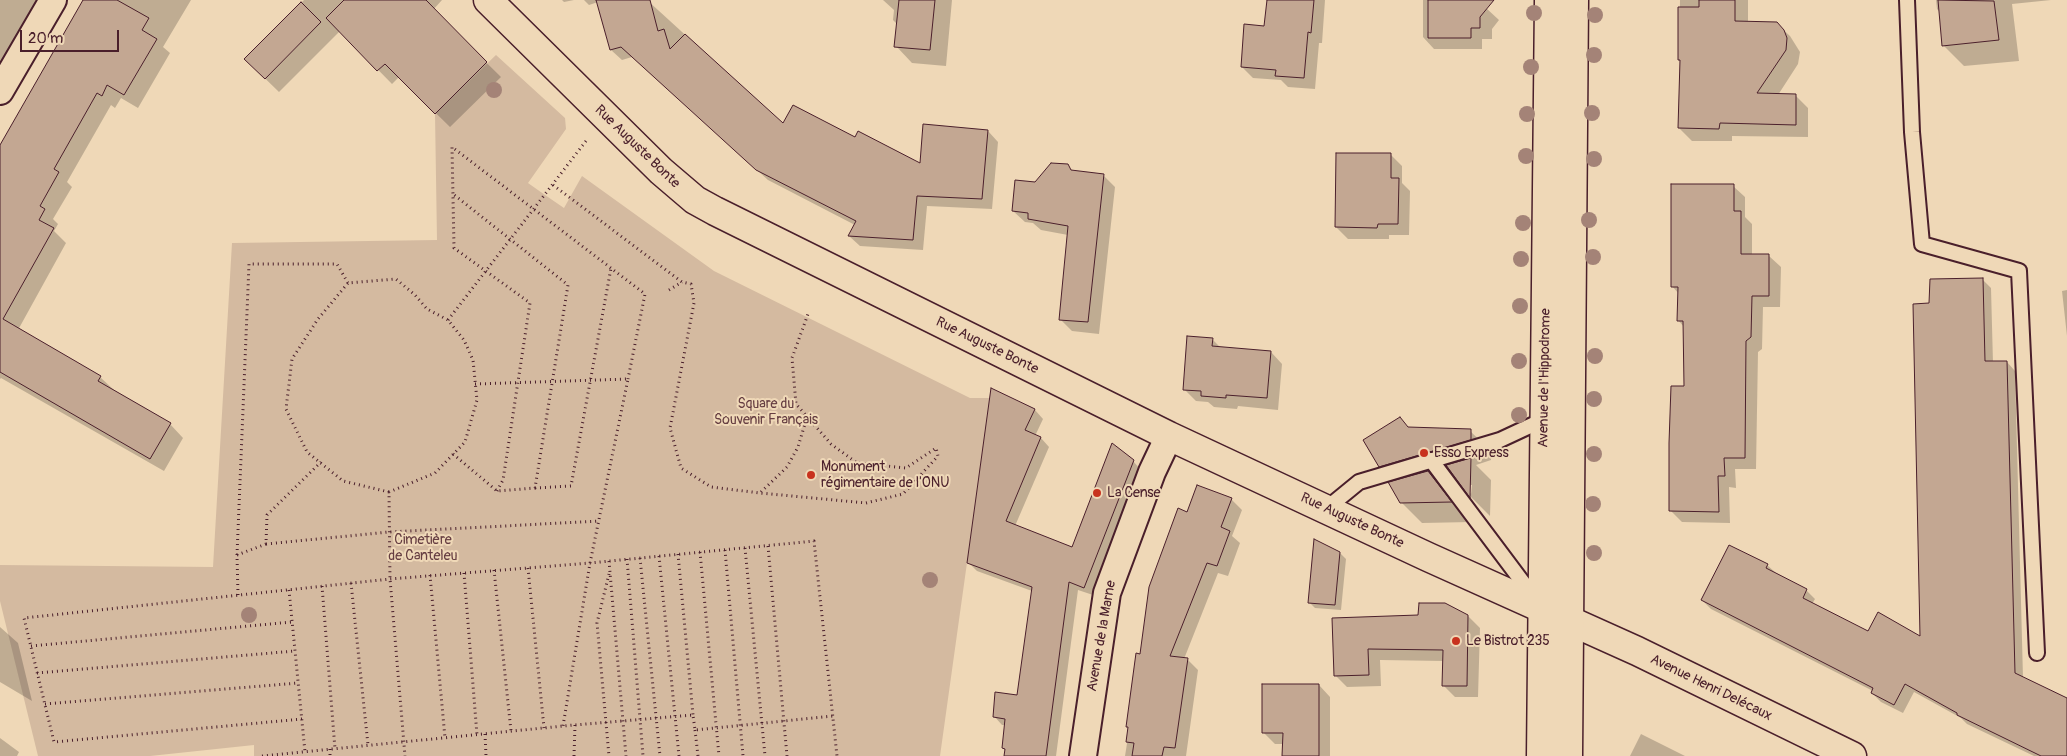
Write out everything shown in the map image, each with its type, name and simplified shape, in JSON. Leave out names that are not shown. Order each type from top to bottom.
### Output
[{"type":"street","points":[[0,91],[52,0]]},
{"type":"street","name":"Rue Auguste Bonte","points":[[488,0],[679,188],[715,212],[1168,436],[1570,621]]},
{"type":"street","name":"Avenue de l'Hippodrome","points":[[1541,756],[1549,0]]},
{"type":"street","name":"Avenue de l'Hippodrome","points":[[1568,756],[1574,0]]},
{"type":"street","name":"Avenue de la Marne","points":[[1083,756],[1107,593],[1152,472],[1168,436]]},
{"type":"street","name":"Avenue Henri Delécaux","points":[[1570,621],[1637,651],[1852,756]]},
{"type":"lane","points":[[1907,0],[1912,132],[1922,244],[2019,271],[2037,653]]},
{"type":"lane","points":[[1326,509],[1359,482],[1500,440],[1545,420]]},
{"type":"lane","points":[[1431,460],[1542,608]]},
{"type":"path","points":[[448,320],[605,117]]},
{"type":"path","points":[[497,491],[503,480],[530,303],[454,248],[452,147],[645,294],[590,563],[563,726]]},
{"type":"path","points":[[553,185],[682,282],[691,284],[694,303],[670,428],[681,468],[711,487],[760,493],[866,503],[903,494],[938,456],[936,448],[906,468],[857,463],[831,444],[796,404],[792,358],[808,314]]},
{"type":"path","points":[[453,194],[568,285],[535,488]]},
{"type":"path","points":[[238,595],[237,556],[249,264],[337,264],[348,283]]},
{"type":"path","points":[[453,454],[497,491],[571,486],[611,268]]},
{"type":"path","points":[[396,279],[415,295],[427,309],[448,320],[464,340],[473,360],[477,400],[465,442],[435,473],[389,492],[343,481],[307,452],[286,408],[292,359],[318,319],[348,283],[396,279]]},
{"type":"path","points":[[669,290],[682,282]]},
{"type":"path","points":[[475,384],[628,378]]},
{"type":"path","points":[[760,493],[787,468],[798,447],[807,417]]},
{"type":"path","points":[[266,544],[267,515],[321,462]]},
{"type":"path","points":[[389,492],[390,579],[405,756]]},
{"type":"path","points":[[237,556],[266,544],[390,532],[600,521]]},
{"type":"path","points":[[302,719],[54,742],[24,618],[430,575],[590,563],[814,541],[837,756]]},
{"type":"path","points":[[768,546],[787,756]]},
{"type":"path","points":[[745,548],[765,756]]},
{"type":"path","points":[[725,550],[743,756]]},
{"type":"path","points":[[700,552],[720,756]]},
{"type":"path","points":[[678,554],[698,756]]},
{"type":"path","points":[[659,556],[679,756]]},
{"type":"path","points":[[640,558],[660,756]]},
{"type":"path","points":[[626,559],[643,756]]},
{"type":"path","points":[[609,561],[626,756]]},
{"type":"path","points":[[528,568],[544,728]]},
{"type":"path","points":[[494,570],[512,731]]},
{"type":"path","points":[[609,756],[597,623],[610,571]]},
{"type":"path","points":[[464,573],[477,734]]},
{"type":"path","points":[[430,575],[445,738]]},
{"type":"path","points":[[351,583],[368,745]]},
{"type":"path","points":[[322,586],[335,749]]},
{"type":"path","points":[[288,590],[306,752]]},
{"type":"path","points":[[31,646],[292,622]]},
{"type":"path","points":[[37,673],[295,651]]},
{"type":"path","points":[[45,704],[298,683]]},
{"type":"path","points":[[262,756],[606,722],[693,716]]},
{"type":"path","points":[[695,730],[833,716]]},
{"type":"path","points":[[574,756],[575,725]]},
{"type":"path","points":[[485,734],[486,756]]},
{"type":"path","points":[[330,749],[330,756]]},
{"type":"green space","name":"Cimetière de Canteleu","points":[[496,55],[565,118],[566,129],[528,183],[545,195],[564,208],[582,176],[714,271],[970,398],[990,398],[940,756],[254,756],[254,745],[150,756],[38,756],[0,601],[0,565],[213,567],[232,243],[437,240],[435,114]]},
{"type":"building","points":[[83,0],[117,0],[149,18],[142,30],[157,39],[124,95],[107,85],[102,96],[97,93],[54,169],[59,172],[40,206],[45,209],[39,220],[54,228],[3,319],[101,376],[98,381],[171,423],[150,459],[0,372],[0,145]]},
{"type":"building","points":[[344,0],[426,0],[487,62],[435,114],[385,64],[377,71],[326,18]]},
{"type":"building","points":[[596,0],[650,0],[658,31],[664,29],[670,49],[685,34],[783,123],[793,105],[855,137],[858,131],[920,163],[923,124],[988,130],[982,199],[917,196],[913,240],[848,236],[856,221],[756,170],[621,47],[610,50]]},
{"type":"building","points":[[899,0],[935,0],[930,50],[894,47]]},
{"type":"building","points":[[1267,0],[1314,0],[1311,33],[1308,32],[1304,78],[1275,76],[1276,70],[1241,67],[1244,24],[1264,26]]},
{"type":"building","points":[[1428,0],[1494,0],[1480,17],[1480,28],[1471,28],[1471,38],[1428,38]]},
{"type":"building","points":[[1699,0],[1735,0],[1735,21],[1777,22],[1784,30],[1787,38],[1786,50],[1757,93],[1796,94],[1796,125],[1720,123],[1719,129],[1678,128],[1680,60],[1678,60],[1678,7],[1699,7]]},
{"type":"building","points":[[1938,0],[1994,1],[1999,40],[1942,46]]},
{"type":"building","points":[[301,2],[321,22],[265,79],[244,59]]},
{"type":"building","points":[[1336,153],[1391,153],[1391,178],[1399,178],[1398,224],[1378,224],[1377,228],[1335,227]]},
{"type":"building","points":[[1051,163],[1068,164],[1071,170],[1104,174],[1088,322],[1059,320],[1068,226],[1028,219],[1028,213],[1012,211],[1015,180],[1035,182]]},
{"type":"building","points":[[1671,184],[1734,184],[1734,211],[1741,211],[1741,254],[1769,254],[1769,296],[1752,296],[1751,337],[1746,341],[1745,458],[1724,458],[1725,476],[1718,476],[1719,512],[1669,511],[1671,386],[1684,386],[1683,321],[1677,321],[1678,287],[1671,287]]},
{"type":"building","points":[[1983,278],[1985,361],[2007,361],[2015,673],[2067,698],[2067,756],[2041,756],[1957,715],[1957,713],[1905,684],[1894,705],[1871,693],[1873,688],[1701,600],[1729,545],[1768,564],[1766,568],[1807,589],[1803,598],[1868,631],[1878,612],[1920,636],[1913,304],[1929,303],[1930,279]]},
{"type":"building","points":[[1187,336],[1213,338],[1212,346],[1271,351],[1267,398],[1226,395],[1226,398],[1201,396],[1201,391],[1183,390]]},
{"type":"building","points":[[991,388],[1035,409],[1025,430],[1041,437],[1006,521],[1072,547],[1112,443],[1134,460],[1084,588],[1069,582],[1046,756],[1004,756],[1005,749],[1002,748],[1005,719],[993,717],[995,692],[1017,695],[1032,587],[967,563]]},
{"type":"building","points":[[1400,417],[1408,427],[1471,429],[1471,440],[1379,467],[1363,440]]},
{"type":"building","points":[[1471,458],[1470,498],[1446,465]]},
{"type":"building","points":[[1428,471],[1452,502],[1400,503],[1388,482]]},
{"type":"building","points":[[1197,485],[1232,498],[1221,527],[1230,531],[1217,566],[1207,563],[1170,656],[1188,658],[1175,748],[1164,747],[1162,756],[1132,756],[1134,743],[1126,742],[1128,727],[1126,727],[1136,653],[1140,654],[1149,587],[1178,508],[1187,512]]},
{"type":"building","points":[[1314,539],[1340,552],[1335,605],[1308,603]]},
{"type":"building","points":[[1419,603],[1445,603],[1468,615],[1467,686],[1442,686],[1443,650],[1368,649],[1369,675],[1334,676],[1332,618],[1418,615]]},
{"type":"building","points":[[1262,684],[1319,684],[1319,756],[1282,756],[1283,733],[1262,733]]},
{"type":"place","name":"Esso Express","points":[[1424,453]]},
{"type":"place","name":"Monument régimentaire de l'ONU","points":[[811,475]]},
{"type":"place","name":"La Cense","points":[[1097,493]]},
{"type":"place","name":"Le Bistrot 235","points":[[1456,641]]},
{"type":"park label","name":"Square du Souvenir Français","points":[[766,412]]}]
